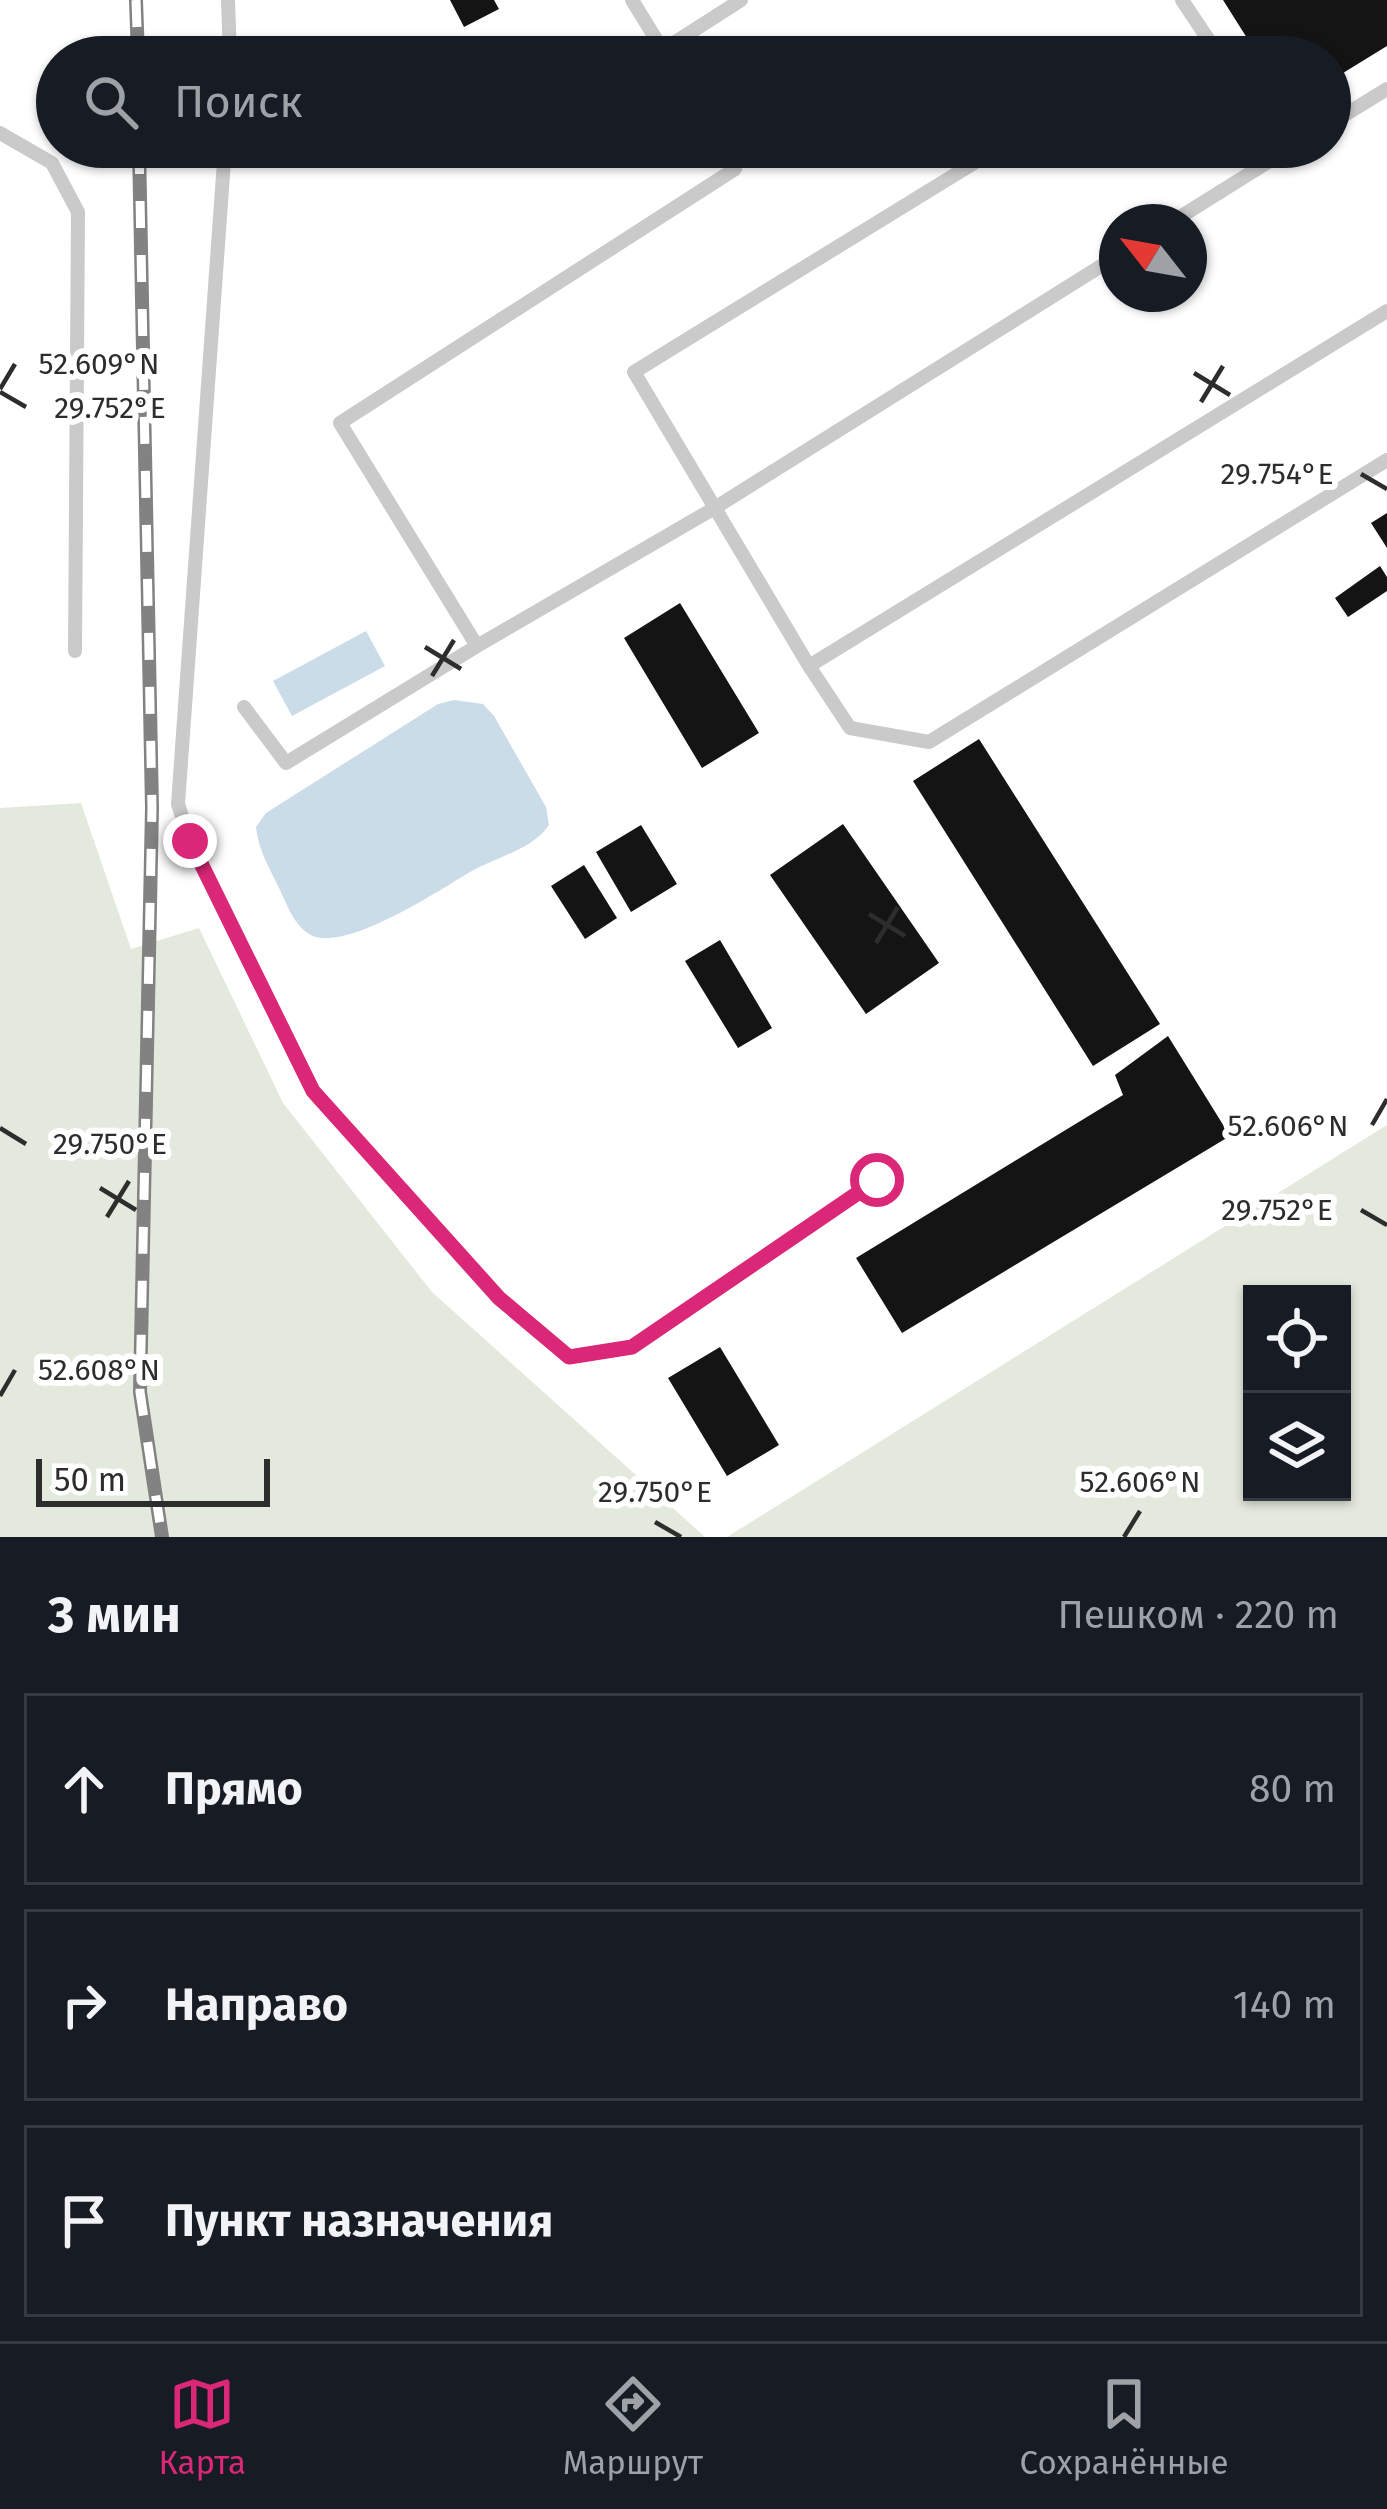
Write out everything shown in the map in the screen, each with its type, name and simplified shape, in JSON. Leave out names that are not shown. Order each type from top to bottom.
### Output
[{"type":"lane","points":[[228,0],[229,36]]},
{"type":"lane","points":[[632,0],[654,36]]},
{"type":"lane","points":[[690,36],[741,0]]},
{"type":"lane","points":[[1182,0],[1206,36]]},
{"type":"lane","points":[[1351,111],[1387,88]]},
{"type":"lane","points":[[0,133],[36,154]]},
{"type":"lane","points":[[55,168],[79,212],[75,651]]},
{"type":"lane","points":[[224,168],[178,805],[190,841],[313,1091],[499,1298],[569,1357],[632,1347],[877,1180]]},
{"type":"lane","points":[[477,646],[340,423],[734,168]]},
{"type":"lane","points":[[966,168],[634,372],[850,728],[929,742],[1387,460]]},
{"type":"lane","points":[[1200,204],[1255,168]]},
{"type":"lane","points":[[244,706],[286,763],[713,509],[1099,267]]},
{"type":"lane","points":[[809,666],[1387,310]]},
{"type":"shaded area","points":[[81,803],[131,949],[199,928],[283,1103],[432,1292],[705,1537],[0,1537],[0,808]]},
{"type":"shaded area","points":[[1387,1125],[1387,1537],[727,1537]]},
{"type":"water","points":[[366,631],[385,666],[292,716],[273,681]]},
{"type":"water","points":[[454,700],[483,704],[494,716],[546,807],[549,825],[523,847],[366,929],[324,938],[309,934],[288,907],[256,827],[266,813],[438,704]]},
{"type":"building","points":[[450,0],[494,0],[499,9],[464,27]]},
{"type":"building","points":[[1223,0],[1387,0],[1387,46],[1351,68],[1351,36],[1246,36]]},
{"type":"building","points":[[1387,513],[1387,548],[1371,523]]},
{"type":"building","points":[[1380,566],[1387,577],[1387,591],[1348,617],[1335,598]]},
{"type":"building","points":[[680,603],[759,733],[702,768],[624,638]]},
{"type":"building","points":[[979,739],[1160,1024],[1093,1066],[913,781]]},
{"type":"building","points":[[843,824],[939,963],[866,1014],[770,875]]},
{"type":"building","points":[[641,825],[677,884],[631,912],[596,852]]},
{"type":"building","points":[[584,865],[617,918],[585,939],[551,886]]},
{"type":"building","points":[[720,940],[772,1028],[738,1048],[685,961]]},
{"type":"building","points":[[1168,1036],[1230,1136],[902,1333],[856,1258],[1123,1095],[1115,1075]]},
{"type":"building","points":[[720,1347],[779,1445],[727,1476],[668,1378]]},
{"type":"railway","points":[[136,0],[137,36]]},
{"type":"railway","points":[[139,168],[152,808],[140,1392],[162,1537]]},
{"type":"route","points":[[190,841],[313,1091],[499,1298],[569,1357],[632,1347],[877,1180]]}]
